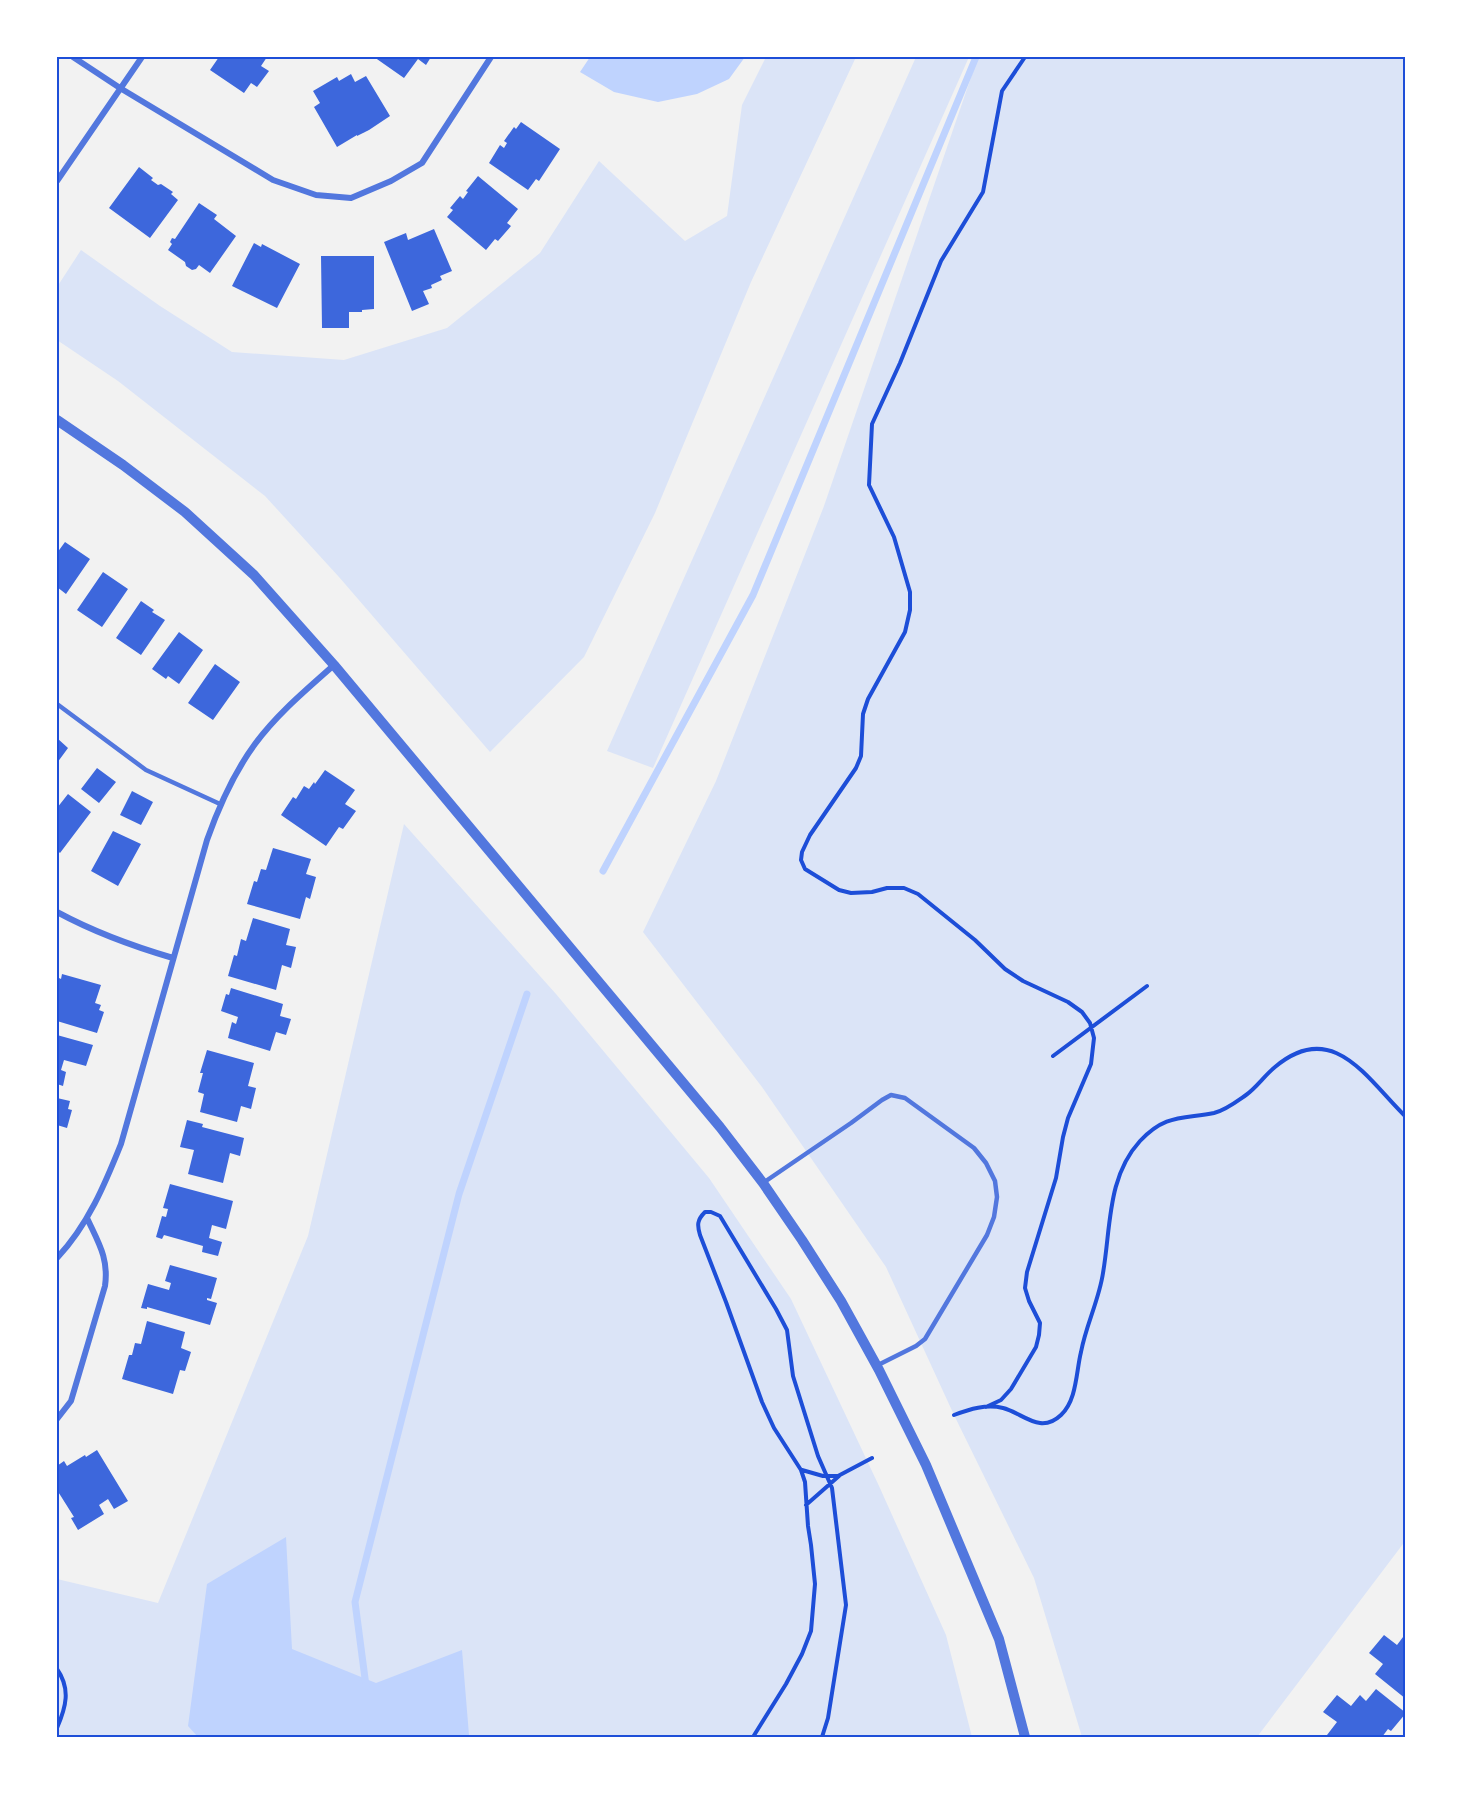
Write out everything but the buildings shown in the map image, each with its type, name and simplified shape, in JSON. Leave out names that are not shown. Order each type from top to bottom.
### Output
[{"type":"street","points":[[73,57],[273,180],[316,195],[351,198],[391,181],[422,163],[491,57]]},
{"type":"street","points":[[57,181],[141,57]]},
{"type":"street","points":[[57,420],[123,465],[185,512],[254,575],[334,665],[720,1127],[763,1183],[842,1301],[926,1465],[999,1639],[1025,1737]]},
{"type":"street","points":[[57,1257],[87,1218],[105,1186],[121,1143],[172,958],[220,804],[255,745],[284,711],[334,665]]},
{"type":"street","points":[[57,912],[85,928],[172,958]]},
{"type":"street","points":[[57,1419],[72,1401],[105,1286],[107,1272],[104,1255],[87,1218]]},
{"type":"lane","points":[[57,704],[146,770],[220,804]]},
{"type":"lane","points":[[763,1183],[891,1095],[905,1098],[974,1148],[986,1163],[995,1181],[997,1197],[994,1217],[987,1235],[925,1339],[916,1346],[876,1365]]},
{"type":"path","points":[[986,1407],[1001,1400],[1011,1389],[1036,1347],[1040,1323],[1025,1288],[1027,1272],[1056,1178],[1062,1137],[1091,1064],[1094,1038],[1092,1027],[1082,1012],[1068,1002],[1023,981],[1005,969],[975,939],[918,894],[904,888],[851,893],[839,890],[805,869],[801,860],[810,835],[856,768],[861,756],[863,714],[868,699],[905,632],[910,610],[910,591],[894,537],[869,485],[872,424],[900,363],[941,261],[983,192],[1002,91],[1025,57]]},
{"type":"path","points":[[1053,1056],[1147,986]]},
{"type":"path","points":[[954,1415],[971,1408],[1001,1408],[1035,1423],[1047,1423],[1060,1416],[1068,1406],[1074,1389],[1081,1349],[1103,1274],[1111,1210],[1121,1169],[1131,1151],[1142,1138],[1163,1122],[1182,1116],[1216,1112],[1230,1106],[1250,1092],[1275,1066],[1297,1052],[1312,1047],[1328,1049],[1342,1055],[1358,1067],[1406,1117]]},
{"type":"path","points":[[753,1737],[786,1684],[811,1631],[815,1584],[806,1506],[806,1482],[801,1470],[774,1428],[762,1402],[700,1235],[698,1225],[705,1212],[720,1216],[787,1330],[793,1376],[818,1456],[831,1483],[846,1605],[828,1719],[822,1737]]},
{"type":"path","points":[[801,1470],[838,1476],[872,1458]]},
{"type":"path","points":[[806,1506],[844,1472]]},
{"type":"path","points":[[57,1669],[63,1677],[67,1696],[57,1728]]},
{"type":"shaded area","points":[[766,57],[856,57],[751,282],[655,513],[584,657],[490,752],[339,577],[265,496],[118,381],[57,340],[57,287],[81,250],[160,306],[232,352],[344,360],[447,328],[540,253],[599,161],[685,241],[727,216],[742,105]]},
{"type":"shaded area","points":[[916,57],[969,57],[653,768],[607,751]]},
{"type":"shaded area","points":[[978,57],[1406,57],[1406,1540],[1257,1737],[1082,1737],[1034,1578],[954,1415],[886,1267],[762,1087],[643,932],[716,781],[824,506]]},
{"type":"shaded area","points":[[404,824],[556,994],[709,1178],[791,1299],[946,1635],[972,1737],[57,1737],[57,1579],[158,1603],[308,1236]]},
{"type":"water","points":[[590,57],[745,57],[729,79],[697,94],[658,102],[614,92],[580,72]]},
{"type":"water","points":[[286,1537],[292,1649],[376,1683],[462,1650],[470,1737],[198,1737],[188,1726],[207,1584]]},
{"type":"waterway","points":[[603,871],[753,595],[976,57]]},
{"type":"waterway","points":[[366,1686],[355,1602],[459,1194],[527,994]]}]
